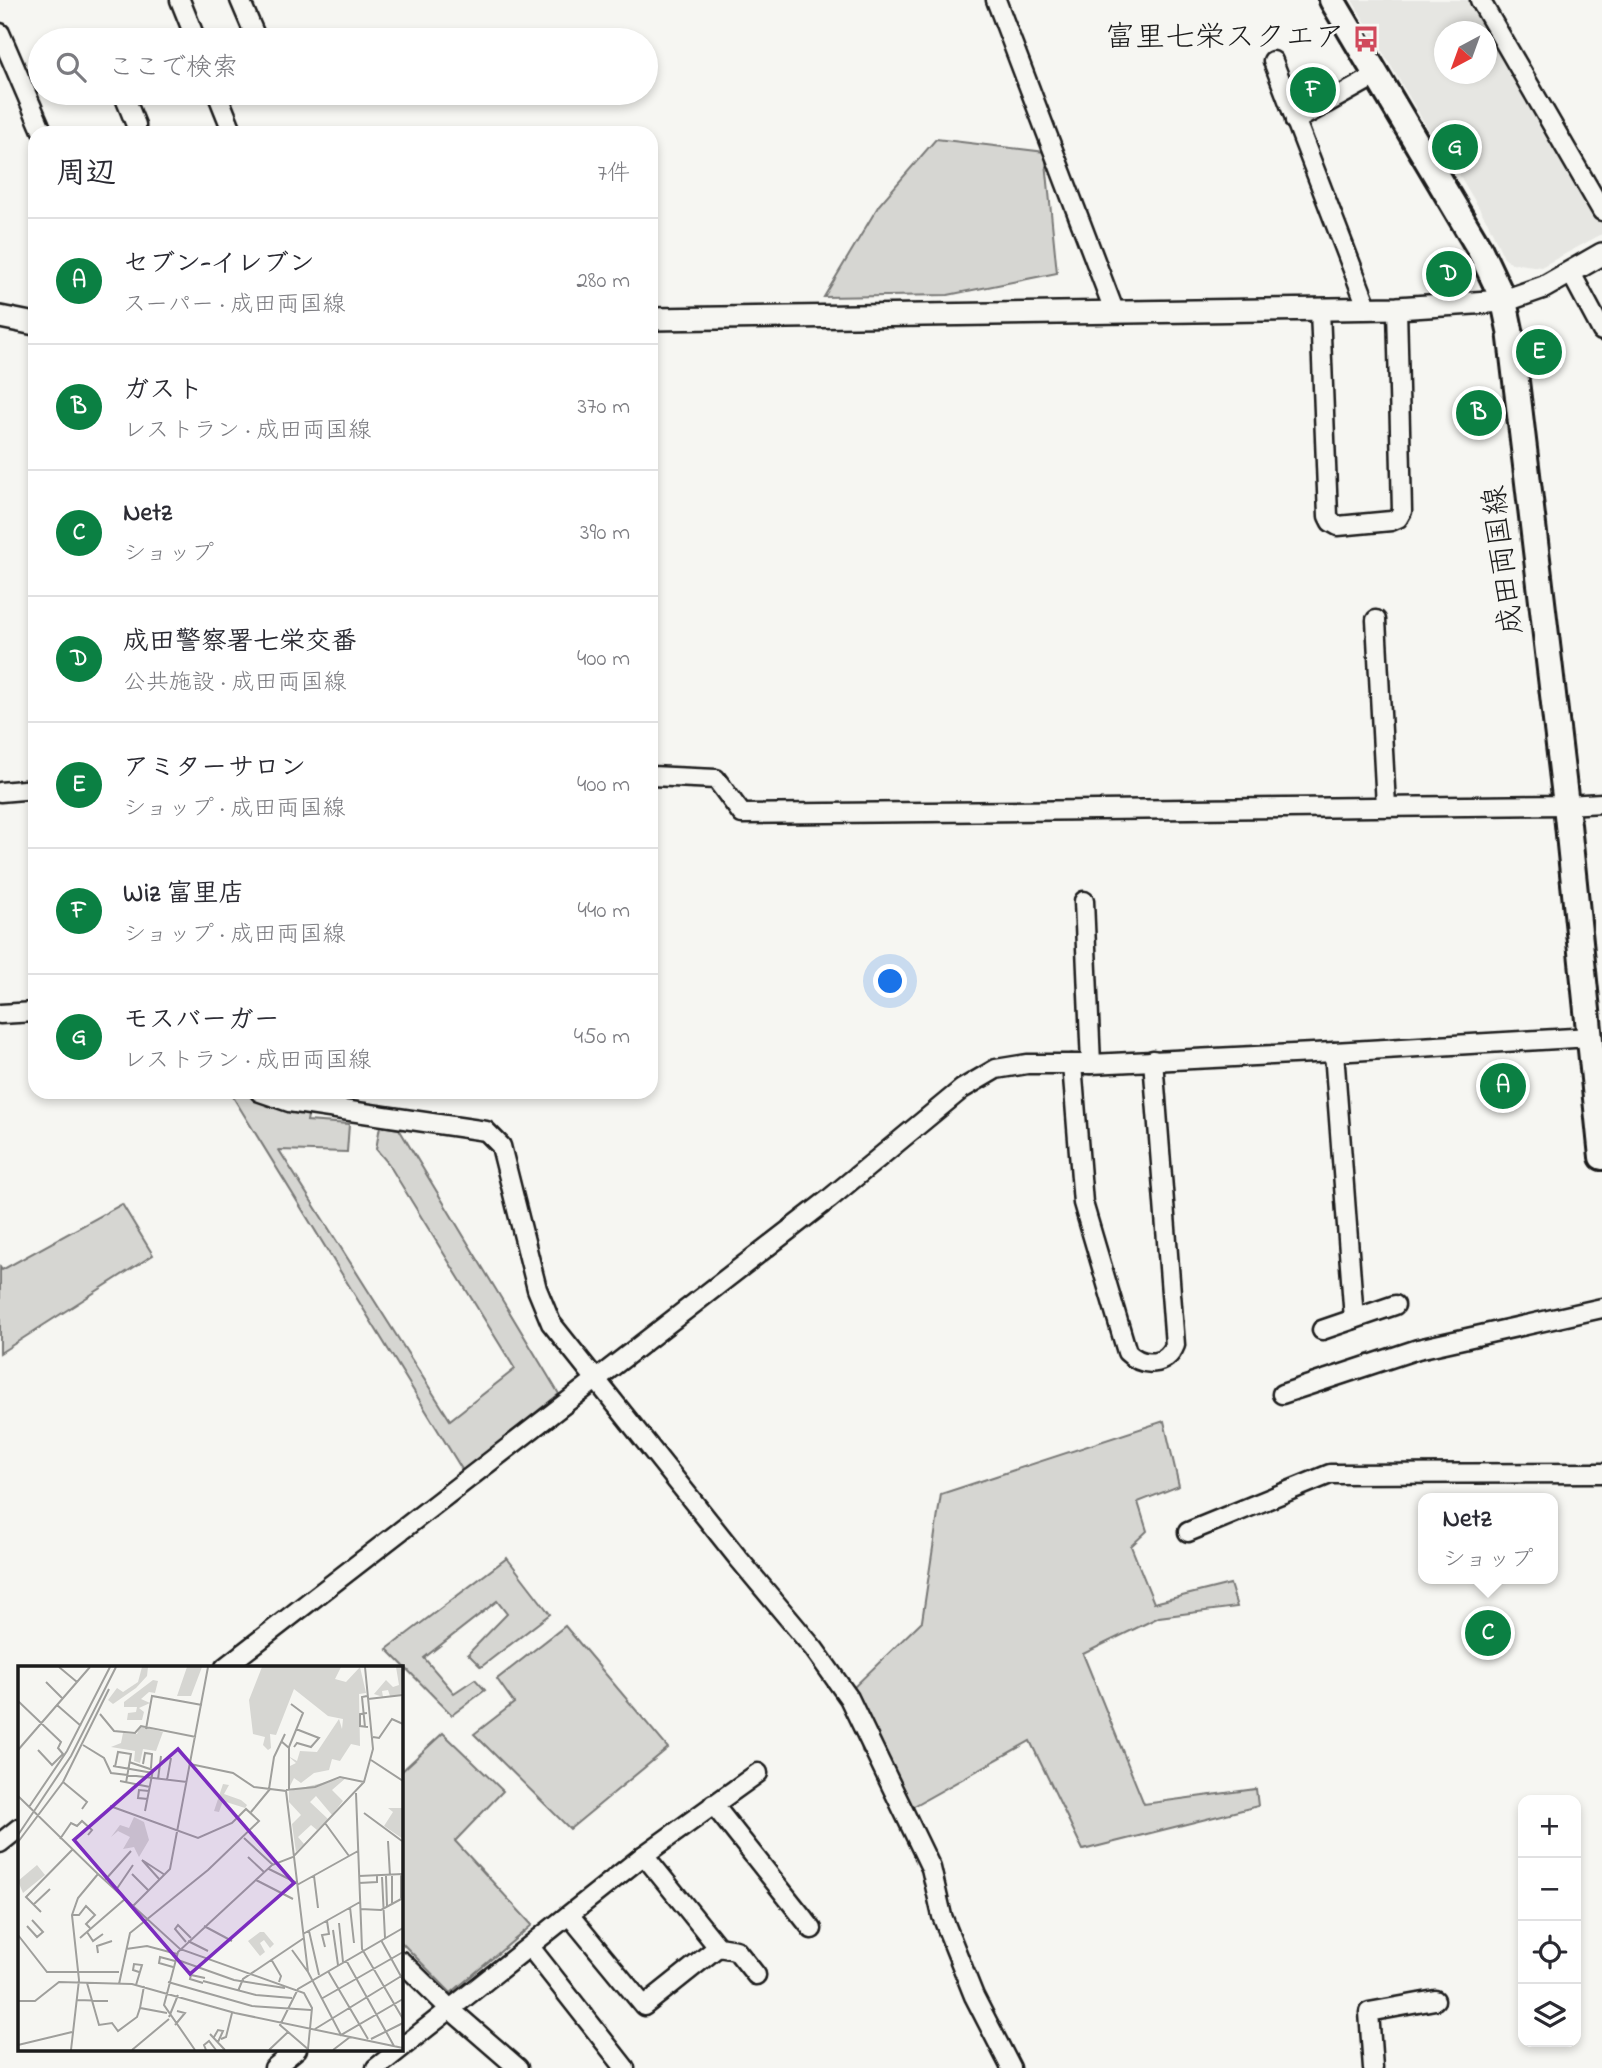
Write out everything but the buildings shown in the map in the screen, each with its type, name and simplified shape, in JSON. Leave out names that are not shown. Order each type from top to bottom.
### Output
[{"type":"main road","name":"成田両国線","points":[[1332,0],[1479,248],[1504,301],[1510,330],[1566,805],[1602,1157]]},
{"type":"street","points":[[180,0],[191,28]]},
{"type":"street","points":[[240,0],[252,28]]},
{"type":"street","points":[[996,0],[1115,313]]},
{"type":"street","points":[[1480,0],[1602,211]]},
{"type":"street","points":[[0,33],[28,82]]},
{"type":"street","points":[[1273,61],[1368,309]]},
{"type":"street","points":[[1295,121],[1377,75]]},
{"type":"street","points":[[37,105],[41,126]]},
{"type":"street","points":[[128,105],[136,126]]},
{"type":"street","points":[[222,105],[230,126]]},
{"type":"street","points":[[658,319],[1368,309],[1504,301],[1545,287],[1602,254]]},
{"type":"street","points":[[1571,273],[1602,331]]},
{"type":"street","points":[[1320,309],[1328,516],[1331,522],[1338,526],[1391,521],[1398,519],[1402,511],[1396,308]]},
{"type":"street","points":[[0,317],[28,323]]},
{"type":"street","points":[[1376,620],[1386,806]]},
{"type":"street","points":[[658,776],[716,779],[742,814],[1602,803]]},
{"type":"street","points":[[0,792],[28,790]]},
{"type":"street","points":[[1084,901],[1091,1064]]},
{"type":"street","points":[[0,1014],[28,1012]]},
{"type":"street","points":[[226,1666],[829,1199],[962,1088],[979,1077],[1005,1066],[1334,1052],[1591,1037]]},
{"type":"street","points":[[1334,1052],[1354,1319]]},
{"type":"street","points":[[1072,1064],[1083,1203],[1127,1352],[1141,1362],[1156,1363],[1172,1354],[1175,1345],[1153,1060]]},
{"type":"street","points":[[280,1099],[486,1131],[501,1146],[537,1289],[563,1340],[814,1648],[849,1698],[931,1868],[942,1916],[951,1939],[974,1996],[1011,2068]]},
{"type":"street","points":[[1322,1330],[1395,1305]]},
{"type":"street","points":[[1282,1394],[1418,1349],[1602,1308]]},
{"type":"street","points":[[1188,1532],[1330,1474],[1602,1473]]},
{"type":"street","points":[[402,2048],[644,1855],[758,1773]]},
{"type":"street","points":[[713,1804],[812,1929]]},
{"type":"street","points":[[0,1843],[18,1829]]},
{"type":"street","points":[[644,1855],[718,1947],[736,1950],[756,1975]]},
{"type":"street","points":[[570,1916],[644,2006],[718,1947]]},
{"type":"street","points":[[530,1947],[625,2068]]},
{"type":"street","points":[[402,1963],[518,2068]]},
{"type":"street","points":[[1373,2068],[1369,2012],[1435,2000]]},
{"type":"street","points":[[274,2068],[296,2050]]},
{"type":"street","points":[[376,2068],[400,2050]]},
{"type":"street","points":[[396,2053],[408,2068]]},
{"type":"shaded area","points":[[1352,0],[1476,0],[1488,21],[1434,21],[1434,84],[1497,84],[1497,37],[1602,220],[1602,234],[1541,267],[1511,263],[1504,258],[1488,223],[1425,124]]},
{"type":"shaded area","points":[[936,139],[1045,152],[1057,273],[948,295],[824,297],[879,205]]},
{"type":"shaded area","points":[[234,1099],[274,1099],[309,1111],[307,1121],[349,1124],[347,1152],[279,1150],[450,1420],[515,1369],[388,1163],[376,1149],[380,1126],[399,1129],[559,1394],[463,1471]]},
{"type":"shaded area","points":[[122,1204],[153,1255],[0,1353],[0,1267],[2,1270]]},
{"type":"shaded area","points":[[1164,1421],[1179,1486],[1138,1502],[1147,1531],[1131,1546],[1154,1603],[1230,1584],[1237,1607],[1159,1617],[1083,1654],[1144,1804],[1256,1789],[1258,1806],[1083,1850],[1030,1741],[905,1811],[862,1751],[853,1688],[922,1621],[941,1494]]},
{"type":"shaded area","points":[[507,1558],[550,1614],[481,1667],[468,1654],[507,1614],[497,1601],[424,1658],[454,1693],[475,1679],[485,1690],[452,1715],[387,1649]]},
{"type":"shaded area","points":[[565,1626],[668,1748],[570,1829],[474,1734],[514,1703],[497,1679]]},
{"type":"shaded area","points":[[443,1733],[503,1791],[455,1841],[532,1925],[451,1993],[402,1943],[402,1771]]},
{"type":"place","name":"富里七栄スクエア","points":[[1366,39]]},
{"type":"place","name":"Wiz 富里店","points":[[1313,90]]},
{"type":"place","name":"モスバーガー","points":[[1455,147]]},
{"type":"place","name":"成田警察署七栄交番","points":[[1449,274]]},
{"type":"place","name":"アミターサロン","points":[[1539,352]]},
{"type":"place","name":"ガスト","points":[[1479,413]]},
{"type":"place","name":"セブン-イレブン","points":[[1503,1086]]},
{"type":"place","name":"Netz","points":[[1488,1633]]}]
